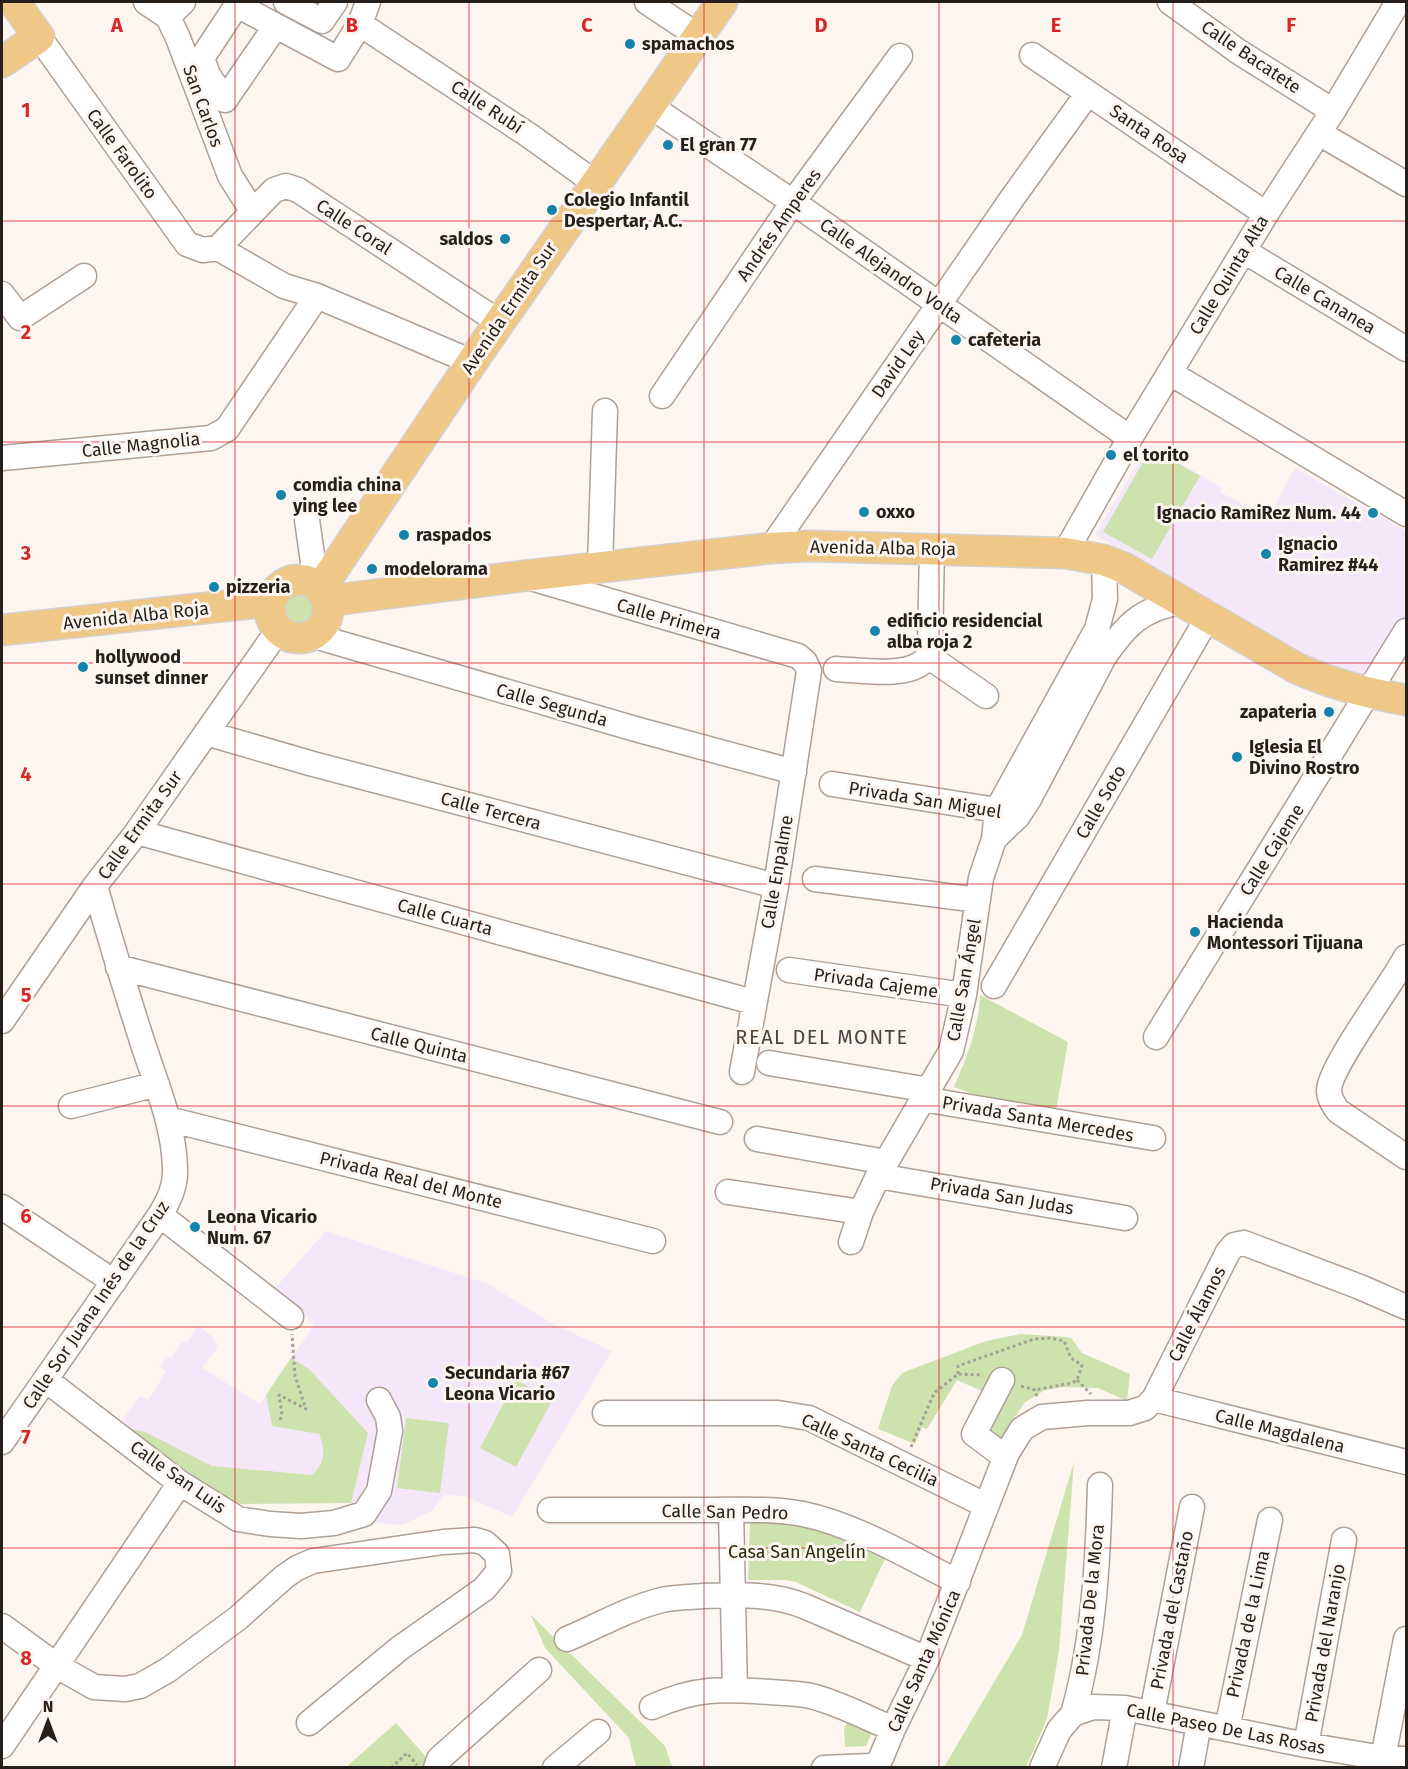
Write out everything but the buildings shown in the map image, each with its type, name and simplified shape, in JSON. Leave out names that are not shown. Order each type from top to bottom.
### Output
[{"type":"main road","points":[[2,62],[39,37],[14,2]]},
{"type":"main road","name":"Avenida Ermita Sur","points":[[325,590],[499,322],[722,2]]},
{"type":"main road","name":"Avenida Alba Roja","points":[[325,590],[523,576],[771,548],[809,546],[1065,553],[1104,560],[1124,568],[1298,669],[1346,688],[1407,700]]},
{"type":"main road","points":[[307,580],[325,590],[328,611],[326,621],[311,635],[302,638],[291,637],[275,615],[280,586],[288,582],[307,580]]},
{"type":"main road","name":"Avenida Alba Roja","points":[[2,630],[275,615]]},
{"type":"street","points":[[146,2],[176,9]]},
{"type":"street","points":[[286,2],[322,21],[335,2]]},
{"type":"street","points":[[275,27],[338,59],[368,30],[368,2]]},
{"type":"street","points":[[647,2],[698,36]]},
{"type":"street","name":"Calle Bacatete","points":[[1170,2],[1239,52],[1333,111]]},
{"type":"street","name":"Calle Quinta Alta","points":[[1065,553],[1130,438],[1266,214],[1400,6]]},
{"type":"street","name":"San Carlos","points":[[176,9],[178,38],[230,176],[253,212]]},
{"type":"street","name":"Calle Rubí","points":[[368,30],[521,130],[595,183]]},
{"type":"street","name":"Calle Farolito","points":[[39,37],[187,244],[204,250],[218,248]]},
{"type":"street","name":"Santa Rosa","points":[[1032,55],[1266,214]]},
{"type":"street","name":"Andrés Amperes","points":[[662,396],[793,202],[900,56]]},
{"type":"street","name":"David Ley","points":[[771,548],[1088,93]]},
{"type":"street","name":"Calle Alejandro Volta","points":[[650,106],[793,202],[1130,438]]},
{"type":"street","points":[[1318,133],[1407,184]]},
{"type":"street","name":"Calle Coral","points":[[218,248],[274,190],[286,186],[298,190],[499,322]]},
{"type":"street","points":[[218,248],[284,286],[317,296],[472,362]]},
{"type":"street","name":"Calle Cananea","points":[[1244,252],[1407,349]]},
{"type":"street","points":[[2,294],[20,318],[84,276]]},
{"type":"street","name":"Calle Magnolia","points":[[2,458],[211,438],[219,434],[226,429],[317,296]]},
{"type":"street","points":[[1170,373],[1407,514]]},
{"type":"street","points":[[600,567],[605,411]]},
{"type":"street","points":[[306,513],[313,562],[325,590]]},
{"type":"street","points":[[836,669],[900,671],[921,664],[928,656],[932,549]]},
{"type":"street","name":"Calle San Ángel","points":[[851,1242],[861,1212],[882,1169],[951,1051],[964,995],[984,869],[994,838],[1097,629],[1105,599],[1104,560]]},
{"type":"street","name":"Calle Primera","points":[[523,576],[798,656],[809,670]]},
{"type":"street","name":"Calle San Ángel","points":[[1007,813],[1115,641],[1144,613],[1160,606],[1181,602]]},
{"type":"street","name":"Calle Ermita Sur","points":[[3,1016],[206,734],[275,615]]},
{"type":"street","name":"Calle Soto","points":[[994,986],[1208,617]]},
{"type":"street","name":"Calle Cajeme","points":[[1156,1037],[1407,631]]},
{"type":"street","name":"Calle Segunda","points":[[311,635],[628,727],[794,772]]},
{"type":"street","points":[[928,656],[986,696]]},
{"type":"street","name":"Calle Enpalme","points":[[742,1072],[776,886],[809,670]]},
{"type":"street","name":"Calle Tercera","points":[[206,734],[776,886]]},
{"type":"street","name":"Privada San Miguel","points":[[832,784],[1007,813]]},
{"type":"street","name":"Calle Cuarta","points":[[136,832],[753,1002]]},
{"type":"street","points":[[815,879],[978,900]]},
{"type":"street","name":"Calle Sor Juana Inés de la Cruz","points":[[2,1442],[160,1215],[172,1194],[175,1168],[168,1119],[118,967],[95,886]]},
{"type":"street","name":"Calle Quinta","points":[[118,967],[720,1122]]},
{"type":"street","points":[[1404,967],[1336,1067],[1329,1090],[1332,1103],[1338,1111],[1407,1157]]},
{"type":"street","name":"Privada Cajeme","points":[[789,970],[964,995]]},
{"type":"street","name":"Privada Santa Mercedes","points":[[769,1063],[1153,1138]]},
{"type":"street","points":[[71,1106],[157,1084]]},
{"type":"street","name":"Privada Real del Monte","points":[[168,1119],[653,1241]]},
{"type":"street","name":"Privada San Judas","points":[[757,1139],[882,1169],[1125,1218]]},
{"type":"street","points":[[728,1192],[861,1212]]},
{"type":"street","points":[[2,1207],[114,1282]]},
{"type":"street","points":[[160,1215],[291,1317]]},
{"type":"street","name":"Calle Álamos","points":[[1154,1399],[1228,1252],[1238,1244],[1250,1245],[1407,1307]]},
{"type":"street","name":"Calle San Luis","points":[[46,1380],[180,1483],[238,1519],[301,1526],[334,1523],[364,1514],[379,1491],[390,1431],[388,1417],[379,1400]]},
{"type":"street","points":[[1002,1380],[974,1434],[1005,1457]]},
{"type":"street","points":[[985,1505],[1005,1457],[1022,1429],[1042,1417],[1129,1413],[1145,1408],[1154,1399]]},
{"type":"street","name":"Calle Magdalena","points":[[1154,1399],[1407,1462]]},
{"type":"street","name":"Calle Santa Cecilia","points":[[605,1413],[778,1413],[809,1418],[985,1505]]},
{"type":"street","points":[[2,1746],[180,1483]]},
{"type":"street","name":"Privada De la Mora","points":[[1073,1714],[1081,1686],[1097,1571],[1100,1485]]},
{"type":"street","name":"Calle Santa Mónica","points":[[824,1767],[863,1767],[876,1764],[881,1758],[927,1659],[958,1582],[985,1505]]},
{"type":"street","name":"Privada del Castaño","points":[[1152,1713],[1192,1507]]},
{"type":"street","name":"Calle San Pedro","points":[[550,1510],[731,1510],[802,1514],[829,1521],[859,1534],[958,1582]]},
{"type":"street","points":[[731,1510],[735,1690]]},
{"type":"street","name":"Privada de la Lima","points":[[1227,1729],[1270,1520]]},
{"type":"street","points":[[2,1626],[57,1666],[94,1687],[125,1689],[140,1686],[168,1670],[229,1625],[284,1577],[313,1561],[443,1542],[475,1540],[485,1543],[497,1554],[499,1571],[484,1589],[400,1648],[309,1723]]},
{"type":"street","name":"Privada del Naranjo","points":[[1306,1745],[1344,1540]]},
{"type":"street","points":[[567,1639],[664,1599],[733,1595],[768,1596],[786,1599],[927,1659]]},
{"type":"street","points":[[1395,1759],[1407,1639]]},
{"type":"street","points":[[431,1766],[539,1670]]},
{"type":"street","points":[[652,1707],[688,1693],[735,1690],[811,1696],[893,1729]]},
{"type":"street","name":"Calle Paseo De Las Rosas","points":[[1073,1714],[1093,1707],[1125,1708],[1306,1745],[1395,1759]]},
{"type":"street","points":[[1114,1767],[1125,1708]]},
{"type":"street","points":[[1042,1767],[1059,1730],[1073,1714]]},
{"type":"street","points":[[1191,1767],[1199,1723]]},
{"type":"street","points":[[555,1767],[598,1732]]},
{"type":"path","points":[[280,1420],[282,1415],[279,1395],[306,1409],[294,1376],[291,1317]]},
{"type":"path","points":[[958,1374],[958,1366],[1034,1339],[1051,1338],[1064,1341],[1071,1358],[1082,1365],[1077,1380],[1035,1390]]},
{"type":"path","points":[[391,1767],[407,1753],[431,1766]]},
{"type":"shaded area","name":"Ignacio Ramirez #44","points":[[1149,445],[1221,487],[1220,492],[1268,518],[1295,468],[1406,531],[1406,618],[1370,686],[1332,676],[1095,535]]},
{"type":"shaded area","name":"Secundaria #67 Leona Vicario","points":[[326,1231],[488,1284],[555,1325],[612,1351],[512,1517],[465,1496],[444,1495],[432,1511],[404,1524],[393,1525],[373,1522],[365,1503],[232,1504],[121,1422],[140,1396],[148,1400],[166,1372],[159,1366],[168,1357],[171,1358],[182,1341],[187,1343],[198,1326],[212,1336],[218,1347],[202,1368],[260,1404],[314,1325],[276,1287]]},
{"type":"green space","points":[[1151,448],[1200,476],[1152,559],[1103,532]]},
{"type":"green space","points":[[299,588],[313,594],[319,608],[313,622],[299,628],[285,622],[279,608],[285,594]]},
{"type":"green space","points":[[980,995],[1068,1042],[1056,1111],[993,1102],[954,1087],[975,1030]]},
{"type":"green space","points":[[1020,1334],[1067,1337],[1072,1339],[1082,1353],[1130,1374],[1127,1401],[1098,1388],[1065,1387],[1045,1390],[1024,1403],[994,1449],[989,1450],[965,1443],[984,1392],[957,1380],[927,1429],[922,1427],[915,1444],[878,1429],[892,1386],[902,1373],[986,1341]]},
{"type":"green space","points":[[291,1358],[309,1369],[368,1433],[351,1503],[232,1504],[130,1429],[145,1432],[212,1466],[312,1475],[320,1466],[323,1456],[323,1445],[319,1434],[272,1426],[266,1395]]},
{"type":"green space","points":[[516,1380],[553,1399],[516,1467],[480,1448]]},
{"type":"green space","points":[[406,1418],[449,1423],[440,1493],[397,1488]]},
{"type":"green space","points":[[1074,1462],[1059,1651],[1047,1719],[1026,1767],[944,1767],[1022,1635]]},
{"type":"green space","name":"Casa San Angelín","points":[[750,1522],[802,1523],[822,1528],[885,1559],[860,1612],[796,1582],[748,1580]]},
{"type":"green space","points":[[531,1615],[665,1746],[672,1767],[636,1767],[629,1738],[545,1648]]},
{"type":"green space","points":[[849,1719],[873,1730],[866,1746],[845,1747],[844,1729]]},
{"type":"green space","points":[[396,1723],[435,1767],[345,1768]]},
{"type":"place","name":"spamachos","points":[[630,44]]},
{"type":"place","name":"El gran 77","points":[[668,145]]},
{"type":"place","name":"Colegio Infantil Despertar, A.C.","points":[[552,210]]},
{"type":"place","name":"saldos","points":[[505,239]]},
{"type":"place","name":"cafeteria","points":[[956,340]]},
{"type":"place","name":"el torito","points":[[1111,455]]},
{"type":"place","name":"comdia china ying lee","points":[[281,495]]},
{"type":"place","name":"oxxo","points":[[864,512]]},
{"type":"place","name":"Ignacio RamiRez Num. 44","points":[[1373,513]]},
{"type":"place","name":"raspados","points":[[404,535]]},
{"type":"place","name":"Ignacio Ramirez #44","points":[[1266,554]]},
{"type":"place","name":"modelorama","points":[[372,569]]},
{"type":"place","name":"pizzeria","points":[[214,587]]},
{"type":"place","name":"edificio residencial alba roja 2","points":[[875,631]]},
{"type":"place","name":"hollywood sunset dinner","points":[[83,667]]},
{"type":"place","name":"zapateria","points":[[1329,712]]},
{"type":"place","name":"Iglesia El Divino Rostro","points":[[1237,757]]},
{"type":"place","name":"Hacienda Montessori Tijuana","points":[[1195,932]]},
{"type":"place","name":"Leona Vicario Num. 67","points":[[195,1227]]},
{"type":"place","name":"Secundaria #67 Leona Vicario","points":[[433,1383]]},
{"type":"district","name":"REAL DEL MONTE","points":[[822,1037]]}]
